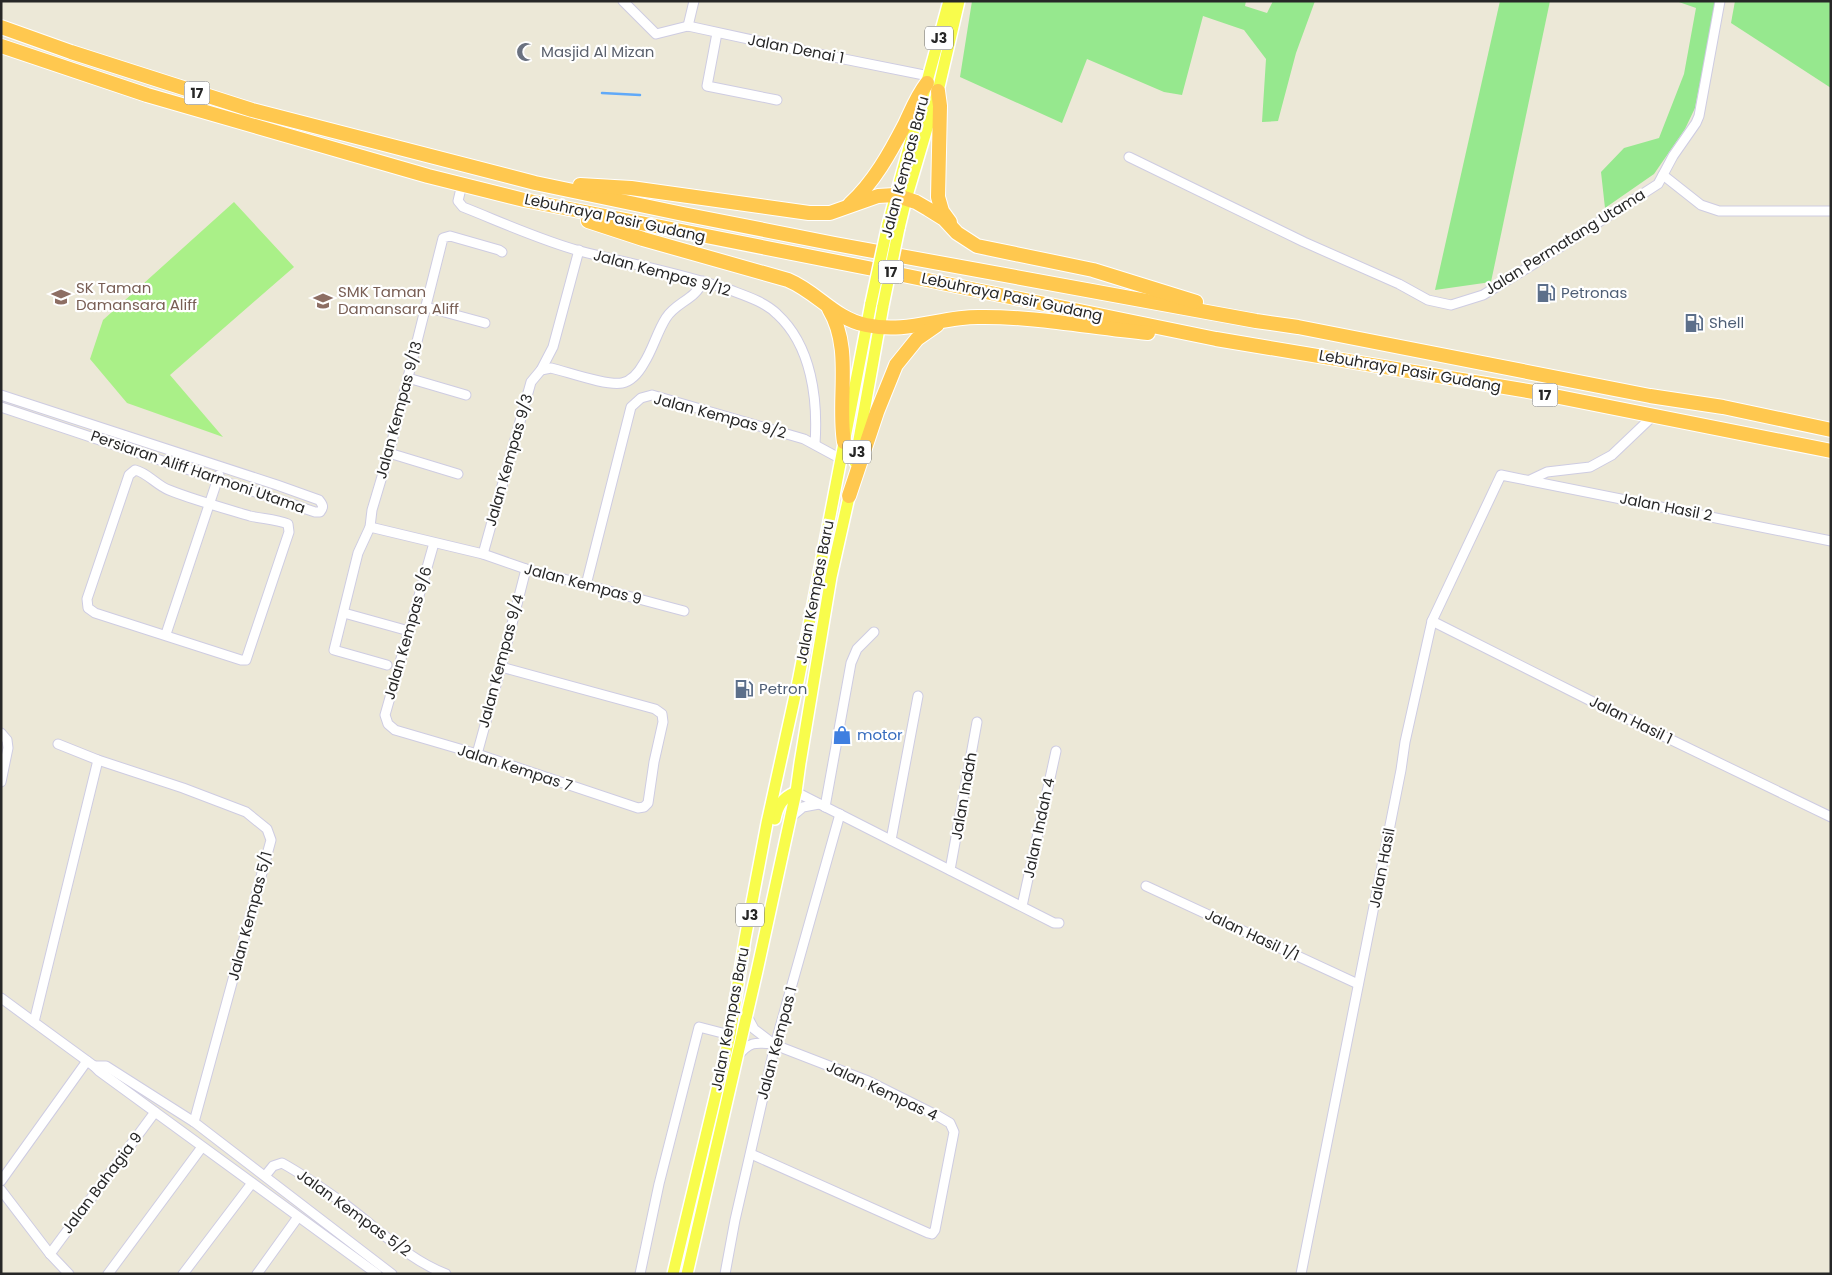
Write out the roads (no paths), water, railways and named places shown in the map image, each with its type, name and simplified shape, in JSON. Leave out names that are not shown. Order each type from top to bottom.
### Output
[{"type":"highway","name":"Lebuhraya Pasir Gudang","points":[[1,27],[70,52],[252,110],[535,182],[816,240],[1256,321],[1298,327],[1650,396],[1723,406],[1831,430]]},
{"type":"highway","name":"Lebuhraya Pasir Gudang","points":[[1,46],[156,98],[524,200],[1216,339],[1534,392],[1831,451]]},
{"type":"highway","points":[[844,209],[862,193],[886,159],[918,94],[932,83],[940,106],[938,196],[942,211],[958,232]]},
{"type":"highway","points":[[535,182],[631,188],[809,213],[830,213],[886,194],[916,202],[944,219],[977,246],[1093,270],[1256,321]]},
{"type":"highway","points":[[524,200],[643,239],[788,280],[800,285],[844,318],[872,326],[908,328],[948,319],[978,317],[1029,319],[1115,330],[1216,339]]},
{"type":"highway","points":[[828,307],[836,320],[841,345],[842,427],[844,442]]},
{"type":"highway","points":[[849,496],[877,412],[896,365],[917,339],[948,319]]},
{"type":"main road","name":"Jalan Kempas Baru","points":[[932,83],[948,1]]},
{"type":"main road","name":"Jalan Kempas Baru","points":[[673,1274],[730,1036],[745,939],[767,823],[786,739],[844,442],[872,326],[884,306],[894,226],[900,197],[932,83],[959,1]]},
{"type":"main road","name":"Jalan Kempas Baru","points":[[687,1274],[747,1016],[796,792],[831,577],[849,496],[872,326],[871,303],[894,226]]},
{"type":"main road","points":[[760,866],[768,848],[778,806],[787,796],[796,792]]},
{"type":"street","points":[[623,1],[656,34],[688,26],[694,1]]},
{"type":"street","name":"Jalan Permatang Utama","points":[[1130,157],[1304,242],[1399,284],[1428,300],[1452,306],[1483,294],[1537,262],[1658,184],[1673,156],[1699,116],[1720,1]]},
{"type":"street","name":"Jalan Denai 1","points":[[688,26],[932,83]]},
{"type":"street","points":[[717,33],[707,86],[777,100]]},
{"type":"street","points":[[1663,175],[1701,205],[1720,211],[1831,211]]},
{"type":"street","name":"Jalan Kempas 9/12","points":[[462,184],[458,201],[462,206],[547,240],[579,250],[703,281],[747,296],[776,313],[788,326],[803,348],[810,372],[816,428],[815,444]]},
{"type":"street","name":"Jalan Kempas 9/13","points":[[388,665],[334,650],[358,553],[370,527],[372,510],[389,453],[443,238],[446,236],[502,252]]},
{"type":"street","name":"Jalan Kempas 9/3","points":[[483,554],[531,382],[548,360],[555,341],[579,250]]},
{"type":"street","points":[[541,370],[551,368],[611,383],[622,383],[631,379],[644,364],[667,316],[699,290],[703,281]]},
{"type":"street","points":[[426,307],[485,323]]},
{"type":"street","points":[[408,378],[466,395]]},
{"type":"street","name":"Persiaran Aliff Harmoni Utama","points":[[1,395],[319,500],[323,508],[320,512],[315,512],[1,407]]},
{"type":"street","name":"Jalan Kempas 9/2","points":[[586,585],[632,407],[641,398],[652,395],[791,435],[815,444],[841,460]]},
{"type":"street","points":[[1530,480],[1547,472],[1590,467],[1612,455],[1653,416]]},
{"type":"street","points":[[1813,426],[1831,422]]},
{"type":"street","points":[[389,453],[458,474]]},
{"type":"street","points":[[166,634],[221,467]]},
{"type":"street","points":[[135,470],[143,472],[168,490],[209,503],[250,516],[267,520],[280,520],[288,524],[289,532],[246,660],[95,613],[88,608],[87,599],[129,475],[135,470]]},
{"type":"street","name":"Jalan Hasil 2","points":[[1501,475],[1831,541]]},
{"type":"street","name":"Jalan Hasil","points":[[1301,1274],[1405,742],[1432,621],[1501,475]]},
{"type":"street","name":"Jalan Kempas 9","points":[[370,527],[483,554],[526,569],[684,611]]},
{"type":"street","name":"Jalan Kempas 9/6","points":[[388,724],[385,715],[434,543]]},
{"type":"street","name":"Jalan Kempas 9/4","points":[[476,754],[526,569]]},
{"type":"street","points":[[344,613],[409,631]]},
{"type":"street","name":"Jalan Hasil 1","points":[[1432,621],[1595,703],[1831,817]]},
{"type":"street","points":[[822,806],[851,663],[857,649],[874,632]]},
{"type":"street","name":"Jalan Kempas 7","points":[[388,724],[396,730],[476,754],[638,808],[644,807],[648,803],[662,714],[655,709],[501,667]]},
{"type":"street","points":[[891,840],[918,696]]},
{"type":"street","name":"Jalan Indah","points":[[950,870],[977,722]]},
{"type":"street","points":[[1,733],[8,740],[1,782]]},
{"type":"street","name":"Jalan Kempas 5/1","points":[[58,744],[246,812],[260,822],[270,834],[270,840],[194,1122]]},
{"type":"street","name":"Jalan Indah 4","points":[[1022,906],[1056,751]]},
{"type":"street","points":[[34,1022],[98,760]]},
{"type":"street","points":[[796,792],[1054,923],[1059,923]]},
{"type":"street","points":[[791,817],[803,807],[822,806]]},
{"type":"street","name":"Jalan Kempas 1","points":[[727,1273],[735,1220],[775,1045],[840,814]]},
{"type":"street","name":"Jalan Hasil 1/1","points":[[1146,886],[1358,984]]},
{"type":"street","points":[[1,998],[90,1063],[99,1072],[377,1274]]},
{"type":"street","points":[[747,1016],[750,1024],[759,1034],[775,1045]]},
{"type":"street","points":[[640,1274],[659,1184],[699,1028],[730,1036]]},
{"type":"street","points":[[736,1060],[745,1047],[752,1043],[775,1045]]},
{"type":"street","name":"Jalan Kempas 4","points":[[751,1154],[928,1233],[932,1234],[936,1230],[954,1132],[950,1123],[868,1081],[775,1045]]},
{"type":"street","points":[[90,1063],[106,1066],[194,1122],[392,1274]]},
{"type":"street","points":[[1,1181],[90,1063]]},
{"type":"street","name":"Jalan Bahagia 9","points":[[50,1254],[155,1112]]},
{"type":"street","points":[[108,1274],[202,1146]]},
{"type":"street","name":"Jalan Kempas 5/2","points":[[265,1176],[273,1166],[282,1162],[434,1269],[446,1274]]},
{"type":"street","points":[[183,1274],[252,1183]]},
{"type":"street","points":[[1,1190],[50,1254],[69,1274]]},
{"type":"street","points":[[261,1272],[298,1217]]},
{"type":"waterway","points":[[602,93],[640,95]]},
{"type":"place","name":"Masjid Al Mizan","points":[[526,52]]},
{"type":"place","name":"Petronas","points":[[1546,293]]},
{"type":"place","name":"SK Taman Damansara Aliff","points":[[61,297]]},
{"type":"place","name":"SMK Taman Damansara Aliff","points":[[323,301]]},
{"type":"place","name":"Shell","points":[[1694,323]]},
{"type":"place","name":"Petron","points":[[744,689]]},
{"type":"place","name":"motor","points":[[842,735]]}]
